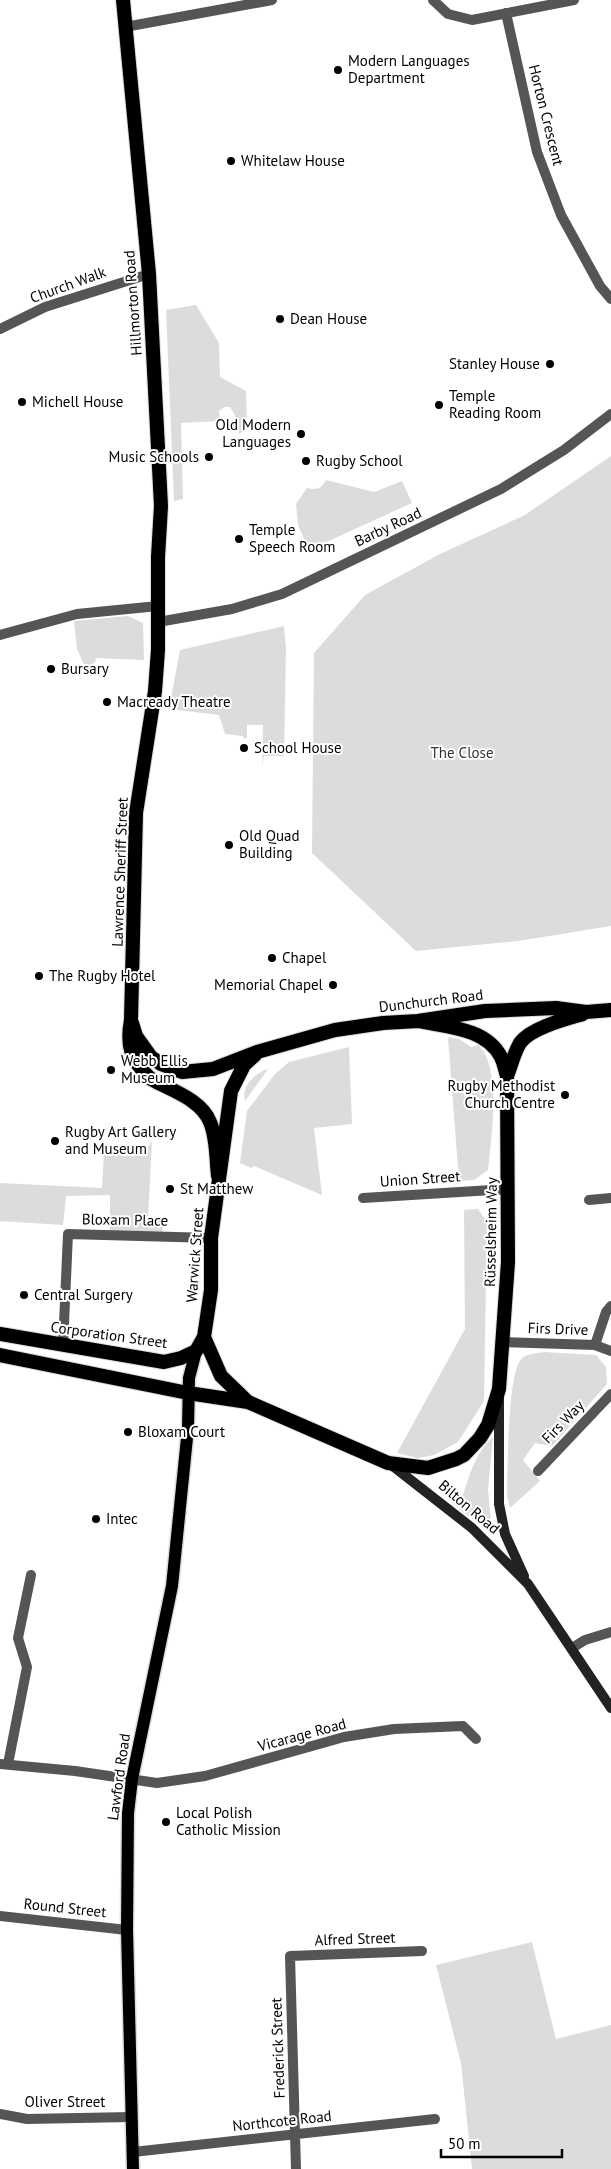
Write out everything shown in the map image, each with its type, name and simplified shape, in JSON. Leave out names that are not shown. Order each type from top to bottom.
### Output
[{"type":"highway","name":"Hillmorton Road","points":[[123,0],[148,274],[161,506],[158,606]]},
{"type":"highway","name":"Lawrence Sheriff Street","points":[[158,606],[155,691],[136,813],[129,1045],[133,1056],[142,1070],[151,1079],[192,1101],[200,1108],[210,1122],[218,1176]]},
{"type":"highway","name":"Dunchurch Road","points":[[257,1052],[335,1030],[383,1023],[418,1021],[485,1011],[520,1009],[556,1008],[586,1012],[611,1010]]},
{"type":"highway","name":"Rüsselsheim Way","points":[[507,1076],[520,1044],[526,1038],[543,1028],[586,1012]]},
{"type":"highway","name":"Lawrence Sheriff Street","points":[[131,1020],[136,1036],[151,1057],[161,1064],[182,1072],[213,1069],[257,1052]]},
{"type":"highway","name":"Rüsselsheim Way","points":[[388,1463],[428,1468],[456,1459],[464,1454],[480,1438],[488,1425],[499,1389],[503,1342],[508,1262],[507,1076],[501,1057],[487,1042],[472,1032],[418,1021]]},
{"type":"highway","points":[[218,1176],[232,1091],[244,1065],[257,1052]]},
{"type":"highway","name":"Warwick Street","points":[[204,1337],[211,1290],[211,1238],[218,1176]]},
{"type":"highway","name":"Corporation Street","points":[[0,1334],[164,1362],[181,1358],[196,1351]]},
{"type":"highway","points":[[196,1351],[204,1337]]},
{"type":"highway","name":"Bilton Road","points":[[204,1337],[221,1376],[248,1402]]},
{"type":"highway","points":[[0,1355],[188,1392]]},
{"type":"highway","name":"Bilton Road","points":[[188,1392],[248,1402],[388,1463]]},
{"type":"main road","points":[[188,1392],[189,1378],[196,1351]]},
{"type":"main road","name":"Rüsselsheim Way","points":[[499,1389],[500,1504],[505,1534],[528,1584]]},
{"type":"main road","name":"Lawford Road","points":[[133,2169],[127,1930],[128,1813],[132,1779],[172,1586],[188,1428],[188,1392]]},
{"type":"main road","name":"Bilton Road","points":[[388,1463],[472,1528],[528,1584],[611,1708]]},
{"type":"street","points":[[125,27],[272,0]]},
{"type":"street","points":[[434,0],[448,14],[472,20],[574,0]]},
{"type":"street","name":"Horton Crescent","points":[[506,13],[536,152],[561,215],[600,286],[611,299]]},
{"type":"street","name":"Church Walk","points":[[0,329],[45,308],[148,274]]},
{"type":"street","name":"Barby Road","points":[[158,622],[225,611],[282,594],[501,489],[564,450],[611,414]]},
{"type":"street","points":[[0,635],[77,614],[158,606]]},
{"type":"street","name":"Union Street","points":[[363,1198],[508,1189]]},
{"type":"street","points":[[589,1200],[611,1198]]},
{"type":"street","name":"Bloxam Place","points":[[63,1346],[68,1234],[211,1238]]},
{"type":"street","points":[[595,1345],[606,1312],[611,1306]]},
{"type":"street","name":"Firs Drive","points":[[503,1342],[595,1345],[611,1351]]},
{"type":"street","name":"Firs Way","points":[[538,1470],[611,1394]]},
{"type":"street","points":[[4,1764],[27,1667],[18,1638],[31,1575]]},
{"type":"street","points":[[572,1648],[586,1640],[611,1632]]},
{"type":"street","name":"Vicarage Road","points":[[4,1764],[157,1783],[205,1776],[344,1737],[394,1729],[463,1726],[476,1739]]},
{"type":"street","name":"Round Street","points":[[0,1916],[127,1930]]},
{"type":"street","name":"Alfred Street","points":[[290,1956],[422,1951]]},
{"type":"street","name":"Frederick Street","points":[[290,1956],[296,2169]]},
{"type":"street","name":"Oliver Street","points":[[0,2114],[28,2119],[131,2117]]},
{"type":"street","name":"Northcote Road","points":[[133,2152],[435,2119]]},
{"type":"green space","points":[[196,305],[219,343],[220,377],[246,391],[247,426],[239,435],[239,422],[230,407],[224,407],[219,411],[220,421],[181,423],[183,499],[174,501],[166,310]]},
{"type":"green space","name":"The Close","points":[[611,456],[611,926],[518,941],[416,951],[312,853],[314,653],[365,595],[440,554],[525,515]]},
{"type":"green space","points":[[326,480],[374,492],[402,481],[412,503],[309,550],[298,525],[296,504],[307,488],[318,488]]},
{"type":"green space","points":[[128,616],[143,623],[144,660],[95,658],[96,661],[86,669],[77,649],[74,621]]},
{"type":"green space","points":[[284,626],[286,649],[284,756],[264,756],[262,766],[263,725],[247,725],[247,738],[243,738],[243,736],[225,734],[219,715],[169,709],[180,650]]},
{"type":"green space","points":[[448,1037],[459,1039],[471,1047],[478,1045],[485,1055],[493,1085],[488,1170],[474,1180],[459,1181]]},
{"type":"green space","points":[[349,1047],[352,1124],[314,1128],[322,1195],[254,1166],[251,1168],[240,1163],[247,1111],[275,1074],[289,1062]]},
{"type":"green space","points":[[268,1069],[245,1101],[244,1095],[247,1085],[254,1077]]},
{"type":"green space","points":[[152,1141],[148,1217],[164,1218],[162,1234],[110,1232],[110,1195],[66,1196],[63,1225],[0,1221],[0,1183],[102,1188],[104,1151],[144,1153]]},
{"type":"green space","points":[[478,1209],[487,1222],[484,1401],[458,1442],[434,1455],[418,1458],[397,1453],[465,1329],[464,1210]]},
{"type":"green space","points":[[544,1352],[596,1355],[606,1367],[607,1384],[552,1446],[535,1443],[523,1460],[540,1481],[510,1508],[507,1495],[509,1422],[513,1382],[517,1367],[522,1358]]},
{"type":"green space","points":[[493,1437],[488,1489],[492,1532],[459,1509],[468,1480],[480,1452]]},
{"type":"green space","points":[[532,1942],[556,2039],[611,2025],[611,2169],[472,2169],[461,2063],[436,1965]]},
{"type":"place","name":"Modern Languages Department","points":[[338,70]]},
{"type":"place","name":"Whitelaw House","points":[[231,161]]},
{"type":"place","name":"Dean House","points":[[280,319]]},
{"type":"place","name":"Stanley House","points":[[550,364]]},
{"type":"place","name":"Michell House","points":[[22,402]]},
{"type":"place","name":"Temple Reading Room","points":[[439,405]]},
{"type":"place","name":"Old Modern Languages","points":[[301,434]]},
{"type":"place","name":"Music Schools","points":[[209,457]]},
{"type":"place","name":"Rugby School","points":[[306,461]]},
{"type":"place","name":"Temple Speech Room","points":[[239,539]]},
{"type":"place","name":"Bursary","points":[[51,669]]},
{"type":"place","name":"Macready Theatre","points":[[107,702]]},
{"type":"place","name":"School House","points":[[244,748]]},
{"type":"place","name":"Old Quad Building","points":[[229,845]]},
{"type":"place","name":"Chapel","points":[[272,958]]},
{"type":"place","name":"The Rugby Hotel","points":[[39,976]]},
{"type":"place","name":"Memorial Chapel","points":[[333,985]]},
{"type":"place","name":"Webb Ellis Museum","points":[[111,1070]]},
{"type":"place","name":"Rugby Methodist Church Centre","points":[[565,1095]]},
{"type":"place","name":"Rugby Art Gallery and Museum","points":[[55,1141]]},
{"type":"place","name":"St Matthew","points":[[170,1189]]},
{"type":"place","name":"Central Surgery","points":[[24,1295]]},
{"type":"place","name":"Bloxam Court","points":[[128,1432]]},
{"type":"place","name":"Intec","points":[[96,1519]]},
{"type":"place","name":"Local Polish Catholic Mission","points":[[166,1822]]}]
